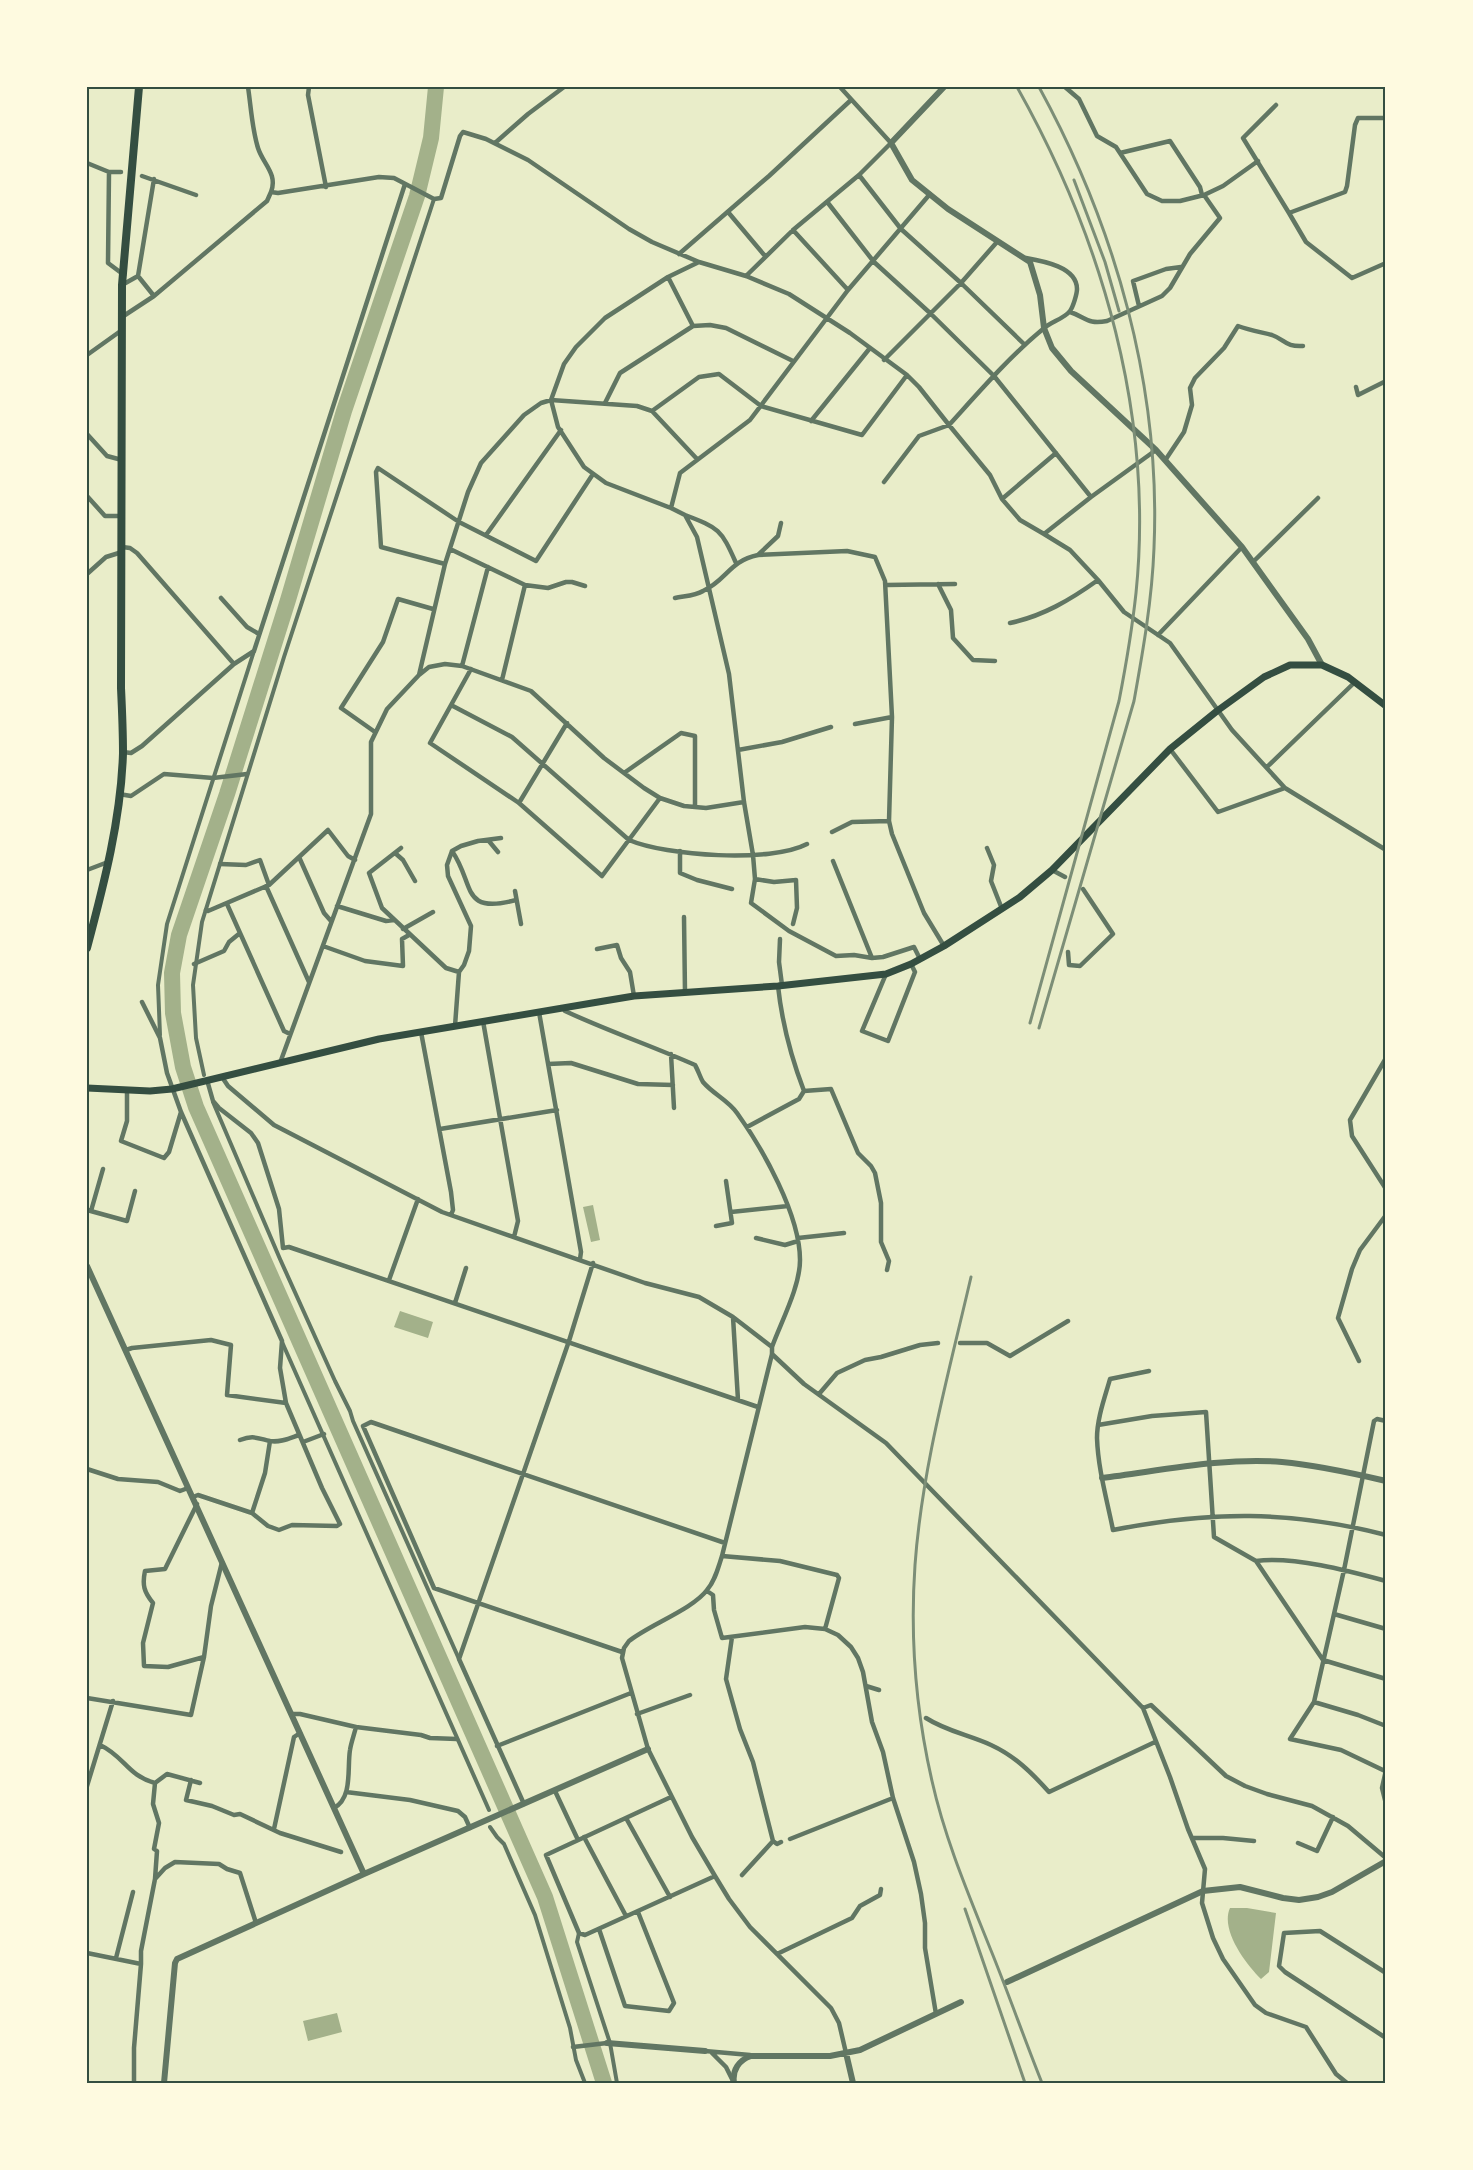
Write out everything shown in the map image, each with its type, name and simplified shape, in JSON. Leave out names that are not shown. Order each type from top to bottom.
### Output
[{"type":"main road","points":[[87,948],[108,862],[120,794],[123,752],[121,688],[122,285],[139,87]]},
{"type":"main road","points":[[87,1088],[150,1091],[174,1089],[205,1079],[222,1077],[379,1039],[634,996],[886,974],[911,964],[944,946],[1020,897],[1052,870],[1170,749],[1217,711],[1277,671],[1290,665],[1322,665],[1355,682],[1386,706]]},
{"type":"street","points":[[122,317],[154,297],[267,201],[274,184],[257,147],[248,87]]},
{"type":"street","points":[[309,87],[308,95],[326,187]]},
{"type":"street","points":[[495,143],[564,87]]},
{"type":"street","points":[[840,87],[891,143],[912,180],[948,208],[1030,262],[1034,272],[1044,328],[1052,348],[1071,370],[1166,459],[1254,561],[1308,639],[1322,665]]},
{"type":"street","points":[[746,276],[793,230],[859,176],[944,87]]},
{"type":"street","points":[[1065,87],[1079,99],[1097,136],[1116,147],[1147,194],[1162,201],[1180,201],[1203,195],[1223,186],[1258,161]]},
{"type":"street","points":[[679,254],[851,100]]},
{"type":"street","points":[[1276,105],[1244,138],[1306,242],[1352,278],[1386,263]]},
{"type":"street","points":[[1289,213],[1345,192],[1358,118],[1386,118]]},
{"type":"street","points":[[271,192],[326,187],[379,177],[394,178],[434,199],[441,198],[461,133],[466,133],[495,143],[548,173],[629,229],[679,254],[746,276],[789,294],[850,333],[907,375],[990,475],[1002,499],[1020,520],[1070,550],[1124,612],[1170,643],[1217,711],[1285,788],[1386,849]]},
{"type":"street","points":[[1070,312],[1087,321],[1098,322],[1162,296],[1170,288],[1181,267],[1220,218],[1170,141],[1120,153]]},
{"type":"street","points":[[87,163],[109,172],[121,172]]},
{"type":"street","points":[[109,172],[108,263],[124,275]]},
{"type":"street","points":[[142,176],[196,195]]},
{"type":"street","points":[[859,176],[901,229],[1025,345]]},
{"type":"street","points":[[154,179],[138,276],[154,297]]},
{"type":"street","points":[[405,184],[166,924],[158,985],[160,1038],[167,1073],[181,1112],[489,1810]]},
{"type":"street","points":[[671,508],[680,473],[750,420],[848,290],[930,194]]},
{"type":"street","points":[[434,199],[247,774],[202,922],[195,964],[193,1005],[196,1038],[205,1079],[213,1101],[523,1805]]},
{"type":"street","points":[[828,203],[874,262],[994,376],[1091,497]]},
{"type":"street","points":[[728,212],[765,256]]},
{"type":"street","points":[[793,230],[848,290]]},
{"type":"street","points":[[884,360],[961,283],[997,242]]},
{"type":"street","points":[[884,482],[920,436],[949,425],[1025,345],[1044,328],[1070,312],[1077,291],[1070,273],[1043,261],[1024,257]]},
{"type":"street","points":[[699,262],[668,277],[605,318],[576,347],[564,364],[551,400],[561,430],[584,468],[606,483],[713,526],[722,533],[736,562]]},
{"type":"street","points":[[1139,306],[1133,281],[1166,269],[1181,267]]},
{"type":"street","points":[[122,285],[138,276]]},
{"type":"street","points":[[668,277],[693,326]]},
{"type":"street","points":[[604,403],[620,373],[693,326],[710,325],[726,328],[793,361]]},
{"type":"street","points":[[1166,459],[1184,432],[1191,405],[1190,388],[1195,378],[1224,348],[1238,326],[1274,336],[1285,344],[1303,346]]},
{"type":"street","points":[[87,355],[122,330]]},
{"type":"street","points":[[811,421],[870,348]]},
{"type":"street","points":[[652,411],[699,377],[719,374],[761,406],[862,435],[907,375]]},
{"type":"street","points":[[1356,387],[1358,395],[1386,381]]},
{"type":"street","points":[[419,675],[445,564],[481,463],[524,415],[541,403],[551,400],[637,406],[652,411],[697,459]]},
{"type":"street","points":[[486,535],[561,430]]},
{"type":"street","points":[[87,434],[107,456],[122,460]]},
{"type":"street","points":[[1044,534],[1156,450]]},
{"type":"street","points":[[1002,499],[1056,453]]},
{"type":"street","points":[[445,564],[381,547],[376,472],[378,468],[459,522],[536,561],[593,474]]},
{"type":"street","points":[[87,496],[105,516],[121,516]]},
{"type":"street","points":[[1254,561],[1318,498]]},
{"type":"street","points":[[685,515],[697,537],[729,674],[744,802],[753,855],[755,879],[751,903],[783,929],[836,956],[883,957],[914,947],[920,959]]},
{"type":"street","points":[[758,555],[778,536],[781,523]]},
{"type":"street","points":[[1158,635],[1242,547]]},
{"type":"street","points":[[87,574],[106,557],[130,548],[137,553],[234,664]]},
{"type":"street","points":[[450,549],[525,585],[548,588],[572,582],[585,586]]},
{"type":"street","points":[[675,598],[701,593],[721,580],[736,562],[746,557],[847,551],[875,557],[886,585],[892,717],[889,820],[892,834],[924,913],[944,946]]},
{"type":"street","points":[[462,666],[488,567]]},
{"type":"street","points":[[1010,623],[1054,609],[1098,580]]},
{"type":"street","points":[[938,584],[951,610],[953,638],[973,660],[995,661]]},
{"type":"street","points":[[886,585],[955,584]]},
{"type":"street","points":[[502,680],[525,585]]},
{"type":"street","points":[[220,598],[247,627],[259,634]]},
{"type":"street","points":[[375,732],[341,708],[383,642],[398,599],[433,609]]},
{"type":"street","points":[[123,752],[131,753],[142,746],[234,664],[254,651]]},
{"type":"street","points":[[280,1063],[371,814],[370,752],[375,732],[387,709],[429,667],[462,666],[531,691],[604,758],[660,798],[684,806],[706,808],[744,802]]},
{"type":"street","points":[[471,669],[430,743],[519,803],[602,876],[660,798]]},
{"type":"street","points":[[1266,767],[1355,682]]},
{"type":"street","points":[[451,705],[512,737],[629,840],[642,845],[680,851],[753,855],[796,849],[807,844]]},
{"type":"street","points":[[855,724],[892,717]]},
{"type":"street","points":[[519,803],[567,723]]},
{"type":"street","points":[[738,750],[782,741],[831,727]]},
{"type":"street","points":[[624,773],[681,733],[695,736],[695,807]]},
{"type":"street","points":[[1170,749],[1218,812],[1285,788]]},
{"type":"street","points":[[120,794],[131,796],[164,774],[213,778],[247,774]]},
{"type":"street","points":[[832,832],[852,822],[889,820]]},
{"type":"street","points":[[206,910],[228,904],[268,886],[328,830],[348,856],[355,860]]},
{"type":"street","points":[[455,1026],[459,972],[469,951],[471,926],[448,876],[447,866],[452,851],[461,846],[501,838]]},
{"type":"street","points":[[488,840],[498,852]]},
{"type":"street","points":[[401,848],[369,873],[382,908],[446,968],[459,972]]},
{"type":"street","points":[[987,848],[994,866],[991,881],[1002,909]]},
{"type":"street","points":[[452,851],[460,864],[465,884],[475,897],[486,905],[499,905],[516,900]]},
{"type":"street","points":[[680,851],[680,873],[732,889]]},
{"type":"street","points":[[395,853],[415,881]]},
{"type":"street","points":[[299,857],[324,913],[332,921]]},
{"type":"street","points":[[220,864],[246,865],[260,860],[268,886],[309,982]]},
{"type":"street","points":[[833,861],[872,958]]},
{"type":"street","points":[[87,870],[108,862]]},
{"type":"street","points":[[1052,870],[1065,877]]},
{"type":"street","points":[[755,879],[774,882],[796,880],[797,908],[793,924]]},
{"type":"street","points":[[1068,952],[1069,965],[1080,966],[1113,934],[1083,889]]},
{"type":"street","points":[[515,891],[521,924]]},
{"type":"street","points":[[228,904],[284,1031],[290,1034]]},
{"type":"street","points":[[338,906],[386,921],[394,920]]},
{"type":"street","points":[[403,929],[433,912]]},
{"type":"street","points":[[684,917],[685,993]]},
{"type":"street","points":[[195,964],[224,951],[229,942],[240,933]]},
{"type":"street","points":[[323,946],[365,961],[403,966],[402,939],[409,935]]},
{"type":"street","points":[[780,939],[778,962],[781,1015],[794,1065],[804,1092]]},
{"type":"street","points":[[597,949],[617,945],[621,958],[630,972],[634,996]]},
{"type":"street","points":[[886,974],[862,1031],[888,1041],[915,972],[911,964]]},
{"type":"street","points":[[142,1002],[160,1038]]},
{"type":"street","points":[[563,1008],[595,1025],[695,1065],[703,1081],[732,1105],[747,1127],[785,1196],[798,1240],[800,1260],[797,1280],[772,1347],[715,1577],[707,1591],[632,1638],[622,1652],[623,1664],[648,1749],[671,1797],[740,1916],[831,2008],[839,2023],[853,2083]]},
{"type":"street","points":[[539,1012],[581,1252],[580,1259]]},
{"type":"street","points":[[483,1021],[518,1221],[514,1237]]},
{"type":"street","points":[[421,1032],[451,1192],[453,1210],[451,1215]]},
{"type":"street","points":[[671,1054],[674,1108]]},
{"type":"street","points":[[1386,1058],[1350,1120],[1350,1127],[1352,1136],[1386,1189]]},
{"type":"street","points":[[548,1064],[571,1063],[638,1084],[673,1084]]},
{"type":"street","points":[[222,1077],[228,1086],[274,1125],[418,1199],[451,1215],[645,1283],[699,1297],[733,1317],[772,1347]]},
{"type":"street","points":[[747,1127],[799,1099],[804,1092],[831,1089],[858,1153],[875,1173],[881,1203],[881,1242],[889,1261],[887,1270]]},
{"type":"street","points":[[127,1090],[127,1121],[121,1141],[164,1158],[169,1152],[181,1112]]},
{"type":"street","points":[[213,1101],[251,1133],[258,1143],[279,1209],[280,1249]]},
{"type":"street","points":[[440,1129],[557,1110]]},
{"type":"street","points":[[103,1169],[89,1211],[127,1221],[135,1191]]},
{"type":"street","points":[[716,1226],[732,1223],[726,1181]]},
{"type":"street","points":[[388,1280],[418,1199]]},
{"type":"street","points":[[731,1212],[788,1206]]},
{"type":"street","points":[[1359,1361],[1338,1317],[1360,1250],[1386,1215]]},
{"type":"street","points":[[756,1238],[785,1245],[798,1240],[844,1233]]},
{"type":"street","points":[[280,1249],[289,1247],[758,1407]]},
{"type":"street","points":[[459,1659],[569,1341],[593,1263]]},
{"type":"street","points":[[87,1266],[364,1874]]},
{"type":"street","points":[[456,1303],[466,1268]]},
{"type":"street","points":[[733,1317],[738,1400]]},
{"type":"street","points":[[960,1343],[987,1343],[1010,1356],[1068,1321]]},
{"type":"street","points":[[126,1350],[211,1341],[231,1345],[227,1395],[286,1403]]},
{"type":"street","points":[[193,1497],[198,1495],[252,1513],[268,1526],[279,1530],[292,1525],[337,1526],[340,1524],[286,1403],[280,1368],[282,1341]]},
{"type":"street","points":[[819,1394],[837,1373],[865,1360],[920,1345],[938,1343]]},
{"type":"street","points":[[772,1354],[804,1384],[886,1443],[1143,1708],[1205,1869],[1202,1903],[1213,1938],[1223,1959],[1255,2005],[1266,2013],[1306,2027],[1336,2074],[1347,2083]]},
{"type":"street","points":[[1149,1371],[1110,1379],[1098,1425],[1097,1438],[1102,1478],[1113,1530],[1171,1520],[1213,1516],[1272,1516],[1316,1520],[1386,1535]]},
{"type":"street","points":[[1098,1425],[1152,1416],[1206,1412],[1214,1537],[1256,1561],[1323,1660],[1386,1679]]},
{"type":"street","points":[[1386,1421],[1377,1419],[1374,1421],[1314,1702],[1290,1738],[1341,1750],[1385,1770],[1382,1788],[1383,1800],[1386,1804]]},
{"type":"street","points":[[622,1652],[434,1588],[363,1426],[371,1422],[725,1543]]},
{"type":"street","points":[[303,1442],[324,1434]]},
{"type":"street","points":[[240,1440],[250,1436],[270,1441],[284,1440],[299,1435]]},
{"type":"street","points":[[252,1513],[265,1473],[270,1441]]},
{"type":"street","points":[[1102,1478],[1210,1465],[1281,1462],[1386,1481]]},
{"type":"street","points":[[87,1469],[118,1479],[158,1482],[180,1491],[188,1488]]},
{"type":"street","points":[[197,1504],[165,1569],[145,1570],[144,1593],[153,1603],[143,1643],[144,1666],[168,1667],[204,1657]]},
{"type":"street","points":[[722,1556],[780,1561],[837,1575],[839,1578],[825,1629]]},
{"type":"street","points":[[1256,1561],[1300,1563],[1344,1570],[1386,1581]]},
{"type":"street","points":[[87,1698],[191,1715],[204,1657],[211,1606],[222,1562]]},
{"type":"street","points":[[707,1591],[713,1595],[714,1610],[722,1638],[805,1627],[825,1629],[838,1635],[851,1647],[858,1658],[866,1686],[872,1722],[883,1752],[893,1798],[914,1862],[921,1894],[925,1923],[925,1948],[936,2014]]},
{"type":"street","points":[[1334,1614],[1386,1629]]},
{"type":"street","points":[[732,1637],[726,1678],[740,1729],[753,1762],[773,1841],[777,1844],[782,1842]]},
{"type":"street","points":[[866,1686],[879,1690]]},
{"type":"street","points":[[497,1746],[631,1693]]},
{"type":"street","points":[[637,1714],[690,1695]]},
{"type":"street","points":[[87,1786],[113,1701]]},
{"type":"street","points":[[1314,1702],[1386,1726]]},
{"type":"street","points":[[1007,1982],[1203,1891],[1240,1887],[1283,1898],[1299,1900],[1318,1897],[1332,1892],[1386,1859],[1348,1826],[1312,1806],[1245,1786],[1226,1776],[1150,1705],[1143,1708]]},
{"type":"street","points":[[291,1714],[300,1713],[356,1727],[421,1734],[430,1738],[457,1739]]},
{"type":"street","points":[[926,1718],[937,1725],[991,1745],[1015,1759],[1049,1792],[1155,1742]]},
{"type":"street","points":[[334,1808],[341,1805],[346,1792],[350,1749],[356,1727]]},
{"type":"street","points":[[274,1829],[294,1737],[300,1733]]},
{"type":"street","points":[[100,1745],[119,1757],[132,1773],[143,1780],[155,1783]]},
{"type":"street","points":[[164,2083],[175,1963],[182,1956],[648,1749]]},
{"type":"street","points":[[134,2083],[134,2048],[141,1951],[155,1879],[157,1851],[154,1849],[159,1823],[153,1804],[155,1783],[167,1774],[200,1783]]},
{"type":"street","points":[[191,1780],[186,1800],[212,1806],[234,1815],[240,1814],[280,1833],[341,1852]]},
{"type":"street","points":[[555,1791],[578,1840]]},
{"type":"street","points":[[346,1792],[410,1800],[458,1811],[465,1817],[470,1828]]},
{"type":"street","points":[[617,2083],[609,2043],[577,1942],[579,1933],[546,1855],[671,1797]]},
{"type":"street","points":[[790,1839],[893,1798]]},
{"type":"street","points":[[1298,1843],[1317,1851],[1333,1817]]},
{"type":"street","points":[[626,1818],[670,1897]]},
{"type":"street","points":[[490,1827],[504,1844],[535,1915],[585,2083]]},
{"type":"street","points":[[584,1837],[626,1916]]},
{"type":"street","points":[[1192,1838],[1254,1841]]},
{"type":"street","points":[[742,1875],[773,1841]]},
{"type":"street","points":[[155,1879],[165,1868],[175,1862],[219,1864],[240,1873],[256,1923]]},
{"type":"street","points":[[579,1933],[585,1935],[715,1876]]},
{"type":"street","points":[[777,1954],[852,1918],[860,1906],[880,1894],[880,1889]]},
{"type":"street","points":[[116,1959],[133,1892]]},
{"type":"street","points":[[599,1929],[626,2006],[669,2011],[674,2003],[638,1911]]},
{"type":"street","points":[[1386,1973],[1320,1931],[1284,1933],[1279,1966],[1386,2038]]},
{"type":"street","points":[[87,1953],[141,1964]]},
{"type":"street","points":[[575,2046],[609,2043],[760,2055],[830,2056],[860,2050],[961,2002]]},
{"type":"street","points":[[705,2051],[717,2056],[734,2082]]},
{"type":"street","points":[[734,2082],[733,2075],[740,2063],[751,2056],[760,2055]]},
{"type":"shaded area","points":[[593,1205],[600,1240],[591,1242],[583,1207]]},
{"type":"shaded area","points":[[400,1311],[433,1322],[428,1338],[394,1327]]},
{"type":"shaded area","points":[[1230,1908],[1247,1908],[1276,1913],[1269,1972],[1261,1979],[1248,1965],[1231,1936],[1228,1917]]},
{"type":"shaded area","points":[[337,2013],[342,2032],[308,2041],[303,2021]]},
{"type":"waterway","points":[[436,87],[431,138],[417,196],[344,411],[227,794],[179,935],[172,973],[173,1013],[183,1067],[196,1107],[545,1897],[604,2083]]},
{"type":"railway","points":[[1017,87],[1048,145],[1074,206],[1097,268],[1116,331],[1129,396],[1137,461],[1140,527],[1136,593],[1119,701],[1030,1023]]},
{"type":"railway","points":[[1039,87],[1090,196],[1111,252],[1128,310],[1141,369],[1150,428],[1154,488],[1154,548],[1144,644],[1134,701],[1039,1028]]},
{"type":"railway","points":[[1074,180],[1105,262],[1119,311]]},
{"type":"railway","points":[[971,1277],[937,1420],[919,1529],[913,1619],[918,1701],[926,1755],[943,1824],[1042,2083]]},
{"type":"railway","points":[[965,1909],[1025,2083]]}]
